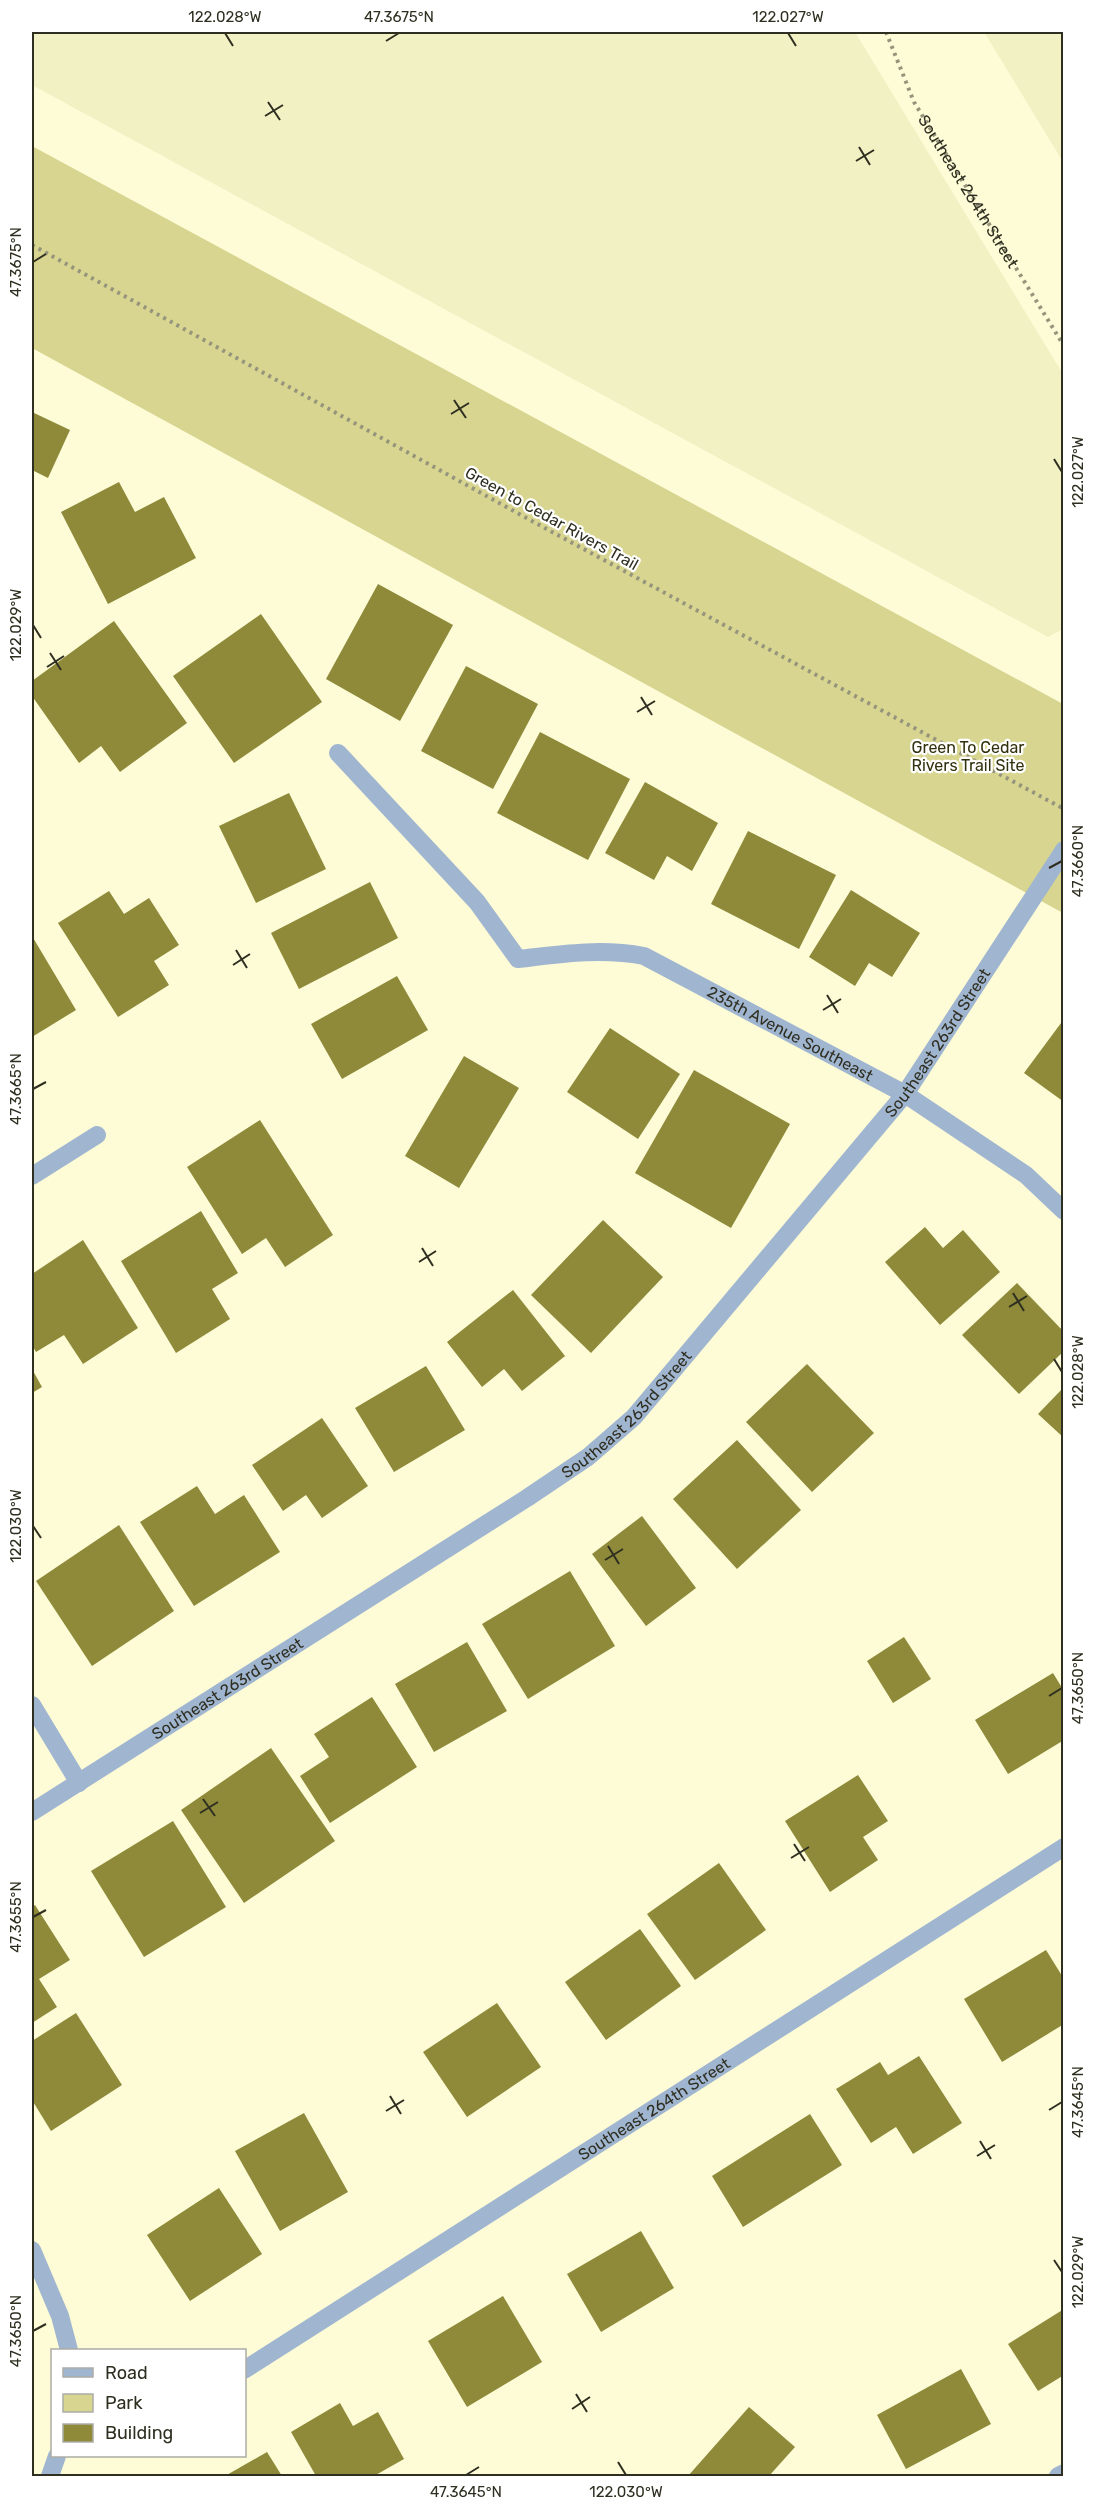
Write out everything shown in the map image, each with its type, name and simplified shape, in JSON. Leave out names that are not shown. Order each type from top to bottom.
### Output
[{"type":"street","name":"235th Avenue Southeast","points":[[338,753],[477,902],[518,959],[585,951],[618,951],[644,956],[905,1094],[1026,1174],[1064,1211]]},
{"type":"street","name":"Southeast 263rd Street","points":[[32,1812],[527,1498],[588,1456],[634,1417],[905,1094],[1064,850]]},
{"type":"street","points":[[32,1176],[97,1135]]},
{"type":"street","points":[[32,1705],[79,1783]]},
{"type":"street","name":"Southeast 264th Street","points":[[246,2369],[1064,1847]]},
{"type":"street","points":[[32,2250],[60,2316],[69,2349]]},
{"type":"street","points":[[50,2476],[57,2457]]},
{"type":"street","points":[[1058,2476],[1064,2473]]},
{"type":"path","name":"Southeast 264th Street","points":[[885,32],[915,102],[1064,346]]},
{"type":"path","name":"Green to Cedar Rivers Trail","points":[[32,245],[530,520],[1064,809]]},
{"type":"shaded area","points":[[32,32],[855,32],[1063,374],[1063,629],[1048,637],[32,85]]},
{"type":"shaded area","points":[[984,32],[1063,32],[1063,162],[1006,68]]},
{"type":"green space","name":"Green To Cedar Rivers Trail Site","points":[[32,146],[1063,704],[1063,913],[32,348]]},
{"type":"building","points":[[32,412],[70,430],[48,478],[32,470]]},
{"type":"building","points":[[119,482],[135,512],[164,497],[196,558],[108,604],[61,512]]},
{"type":"building","points":[[378,584],[453,625],[400,721],[326,679]]},
{"type":"building","points":[[261,614],[322,702],[234,763],[173,676]]},
{"type":"building","points":[[114,621],[187,723],[120,772],[101,746],[79,763],[32,696],[32,681]]},
{"type":"building","points":[[466,666],[538,704],[493,789],[421,751]]},
{"type":"building","points":[[540,732],[630,779],[588,860],[497,813]]},
{"type":"building","points":[[645,782],[718,823],[692,871],[667,856],[654,880],[605,853]]},
{"type":"building","points":[[289,793],[326,869],[256,903],[219,826]]},
{"type":"building","points":[[748,831],[836,875],[799,949],[711,904]]},
{"type":"building","points":[[370,882],[398,938],[299,989],[271,933]]},
{"type":"building","points":[[851,890],[920,933],[892,977],[869,963],[855,986],[809,957]]},
{"type":"building","points":[[109,891],[124,914],[149,898],[179,945],[154,961],[169,985],[118,1017],[58,923]]},
{"type":"building","points":[[32,936],[76,1010],[32,1037]]},
{"type":"building","points":[[397,976],[428,1030],[342,1079],[311,1024]]},
{"type":"building","points":[[1064,1019],[1064,1102],[1024,1073]]},
{"type":"building","points":[[610,1028],[680,1074],[638,1139],[567,1092]]},
{"type":"building","points":[[464,1056],[519,1088],[459,1188],[405,1156]]},
{"type":"building","points":[[694,1070],[790,1124],[731,1228],[635,1173]]},
{"type":"building","points":[[260,1120],[333,1235],[285,1267],[266,1238],[242,1254],[187,1167]]},
{"type":"building","points":[[201,1211],[238,1273],[212,1289],[230,1319],[176,1353],[121,1261]]},
{"type":"building","points":[[603,1220],[663,1277],[591,1353],[531,1295]]},
{"type":"building","points":[[925,1227],[943,1248],[963,1230],[1000,1272],[940,1325],[885,1262]]},
{"type":"building","points":[[83,1240],[138,1328],[83,1364],[64,1335],[36,1352],[32,1345],[32,1274]]},
{"type":"building","points":[[1017,1283],[1064,1332],[1064,1351],[1019,1394],[962,1335]]},
{"type":"building","points":[[513,1290],[565,1356],[522,1391],[504,1369],[482,1387],[447,1342]]},
{"type":"building","points":[[807,1364],[874,1433],[812,1492],[746,1422]]},
{"type":"building","points":[[426,1366],[465,1430],[394,1472],[355,1408]]},
{"type":"building","points":[[32,1369],[42,1387],[32,1393]]},
{"type":"building","points":[[1064,1387],[1064,1438],[1038,1414]]},
{"type":"building","points":[[322,1418],[368,1486],[322,1518],[306,1495],[283,1511],[252,1465]]},
{"type":"building","points":[[737,1440],[801,1510],[737,1569],[673,1499]]},
{"type":"building","points":[[197,1486],[215,1514],[244,1495],[280,1552],[194,1606],[140,1522]]},
{"type":"building","points":[[642,1516],[696,1588],[646,1626],[592,1554]]},
{"type":"building","points":[[119,1525],[174,1611],[92,1666],[36,1581]]},
{"type":"building","points":[[570,1571],[615,1646],[528,1699],[482,1624]]},
{"type":"building","points":[[904,1637],[931,1679],[893,1703],[867,1661]]},
{"type":"building","points":[[467,1642],[507,1711],[434,1752],[395,1684]]},
{"type":"building","points":[[1053,1673],[1064,1691],[1064,1740],[1008,1774],[975,1720]]},
{"type":"building","points":[[372,1697],[417,1767],[330,1823],[300,1776],[329,1757],[314,1734]]},
{"type":"building","points":[[271,1748],[335,1841],[244,1903],[181,1810]]},
{"type":"building","points":[[858,1775],[888,1821],[863,1837],[878,1860],[830,1892],[785,1821]]},
{"type":"building","points":[[173,1821],[226,1907],[144,1957],[91,1871]]},
{"type":"building","points":[[719,1863],[766,1930],[695,1980],[647,1914]]},
{"type":"building","points":[[35,1905],[70,1960],[39,1979],[57,2007],[32,2023],[32,1907]]},
{"type":"building","points":[[640,1929],[681,1986],[606,2040],[565,1982]]},
{"type":"building","points":[[1046,1950],[1064,1979],[1064,2024],[1002,2062],[964,1999]]},
{"type":"building","points":[[497,2003],[541,2067],[467,2117],[423,2052]]},
{"type":"building","points":[[76,2013],[122,2085],[51,2131],[32,2100],[32,2041]]},
{"type":"building","points":[[919,2056],[962,2123],[913,2154],[896,2127],[871,2143],[836,2089],[880,2062],[888,2075]]},
{"type":"building","points":[[304,2113],[348,2192],[280,2231],[235,2151]]},
{"type":"building","points":[[810,2114],[842,2165],[743,2227],[712,2176]]},
{"type":"building","points":[[219,2188],[262,2254],[190,2301],[147,2235]]},
{"type":"building","points":[[641,2231],[674,2288],[601,2332],[567,2274]]},
{"type":"building","points":[[503,2296],[542,2362],[467,2407],[428,2341]]},
{"type":"building","points":[[1064,2309],[1064,2375],[1038,2391],[1008,2344]]},
{"type":"building","points":[[961,2369],[991,2424],[906,2469],[877,2415]]},
{"type":"building","points":[[340,2403],[353,2426],[378,2412],[404,2459],[374,2476],[316,2476],[291,2432]]},
{"type":"building","points":[[749,2407],[795,2447],[769,2476],[688,2476]]},
{"type":"building","points":[[267,2452],[282,2476],[225,2476]]}]
